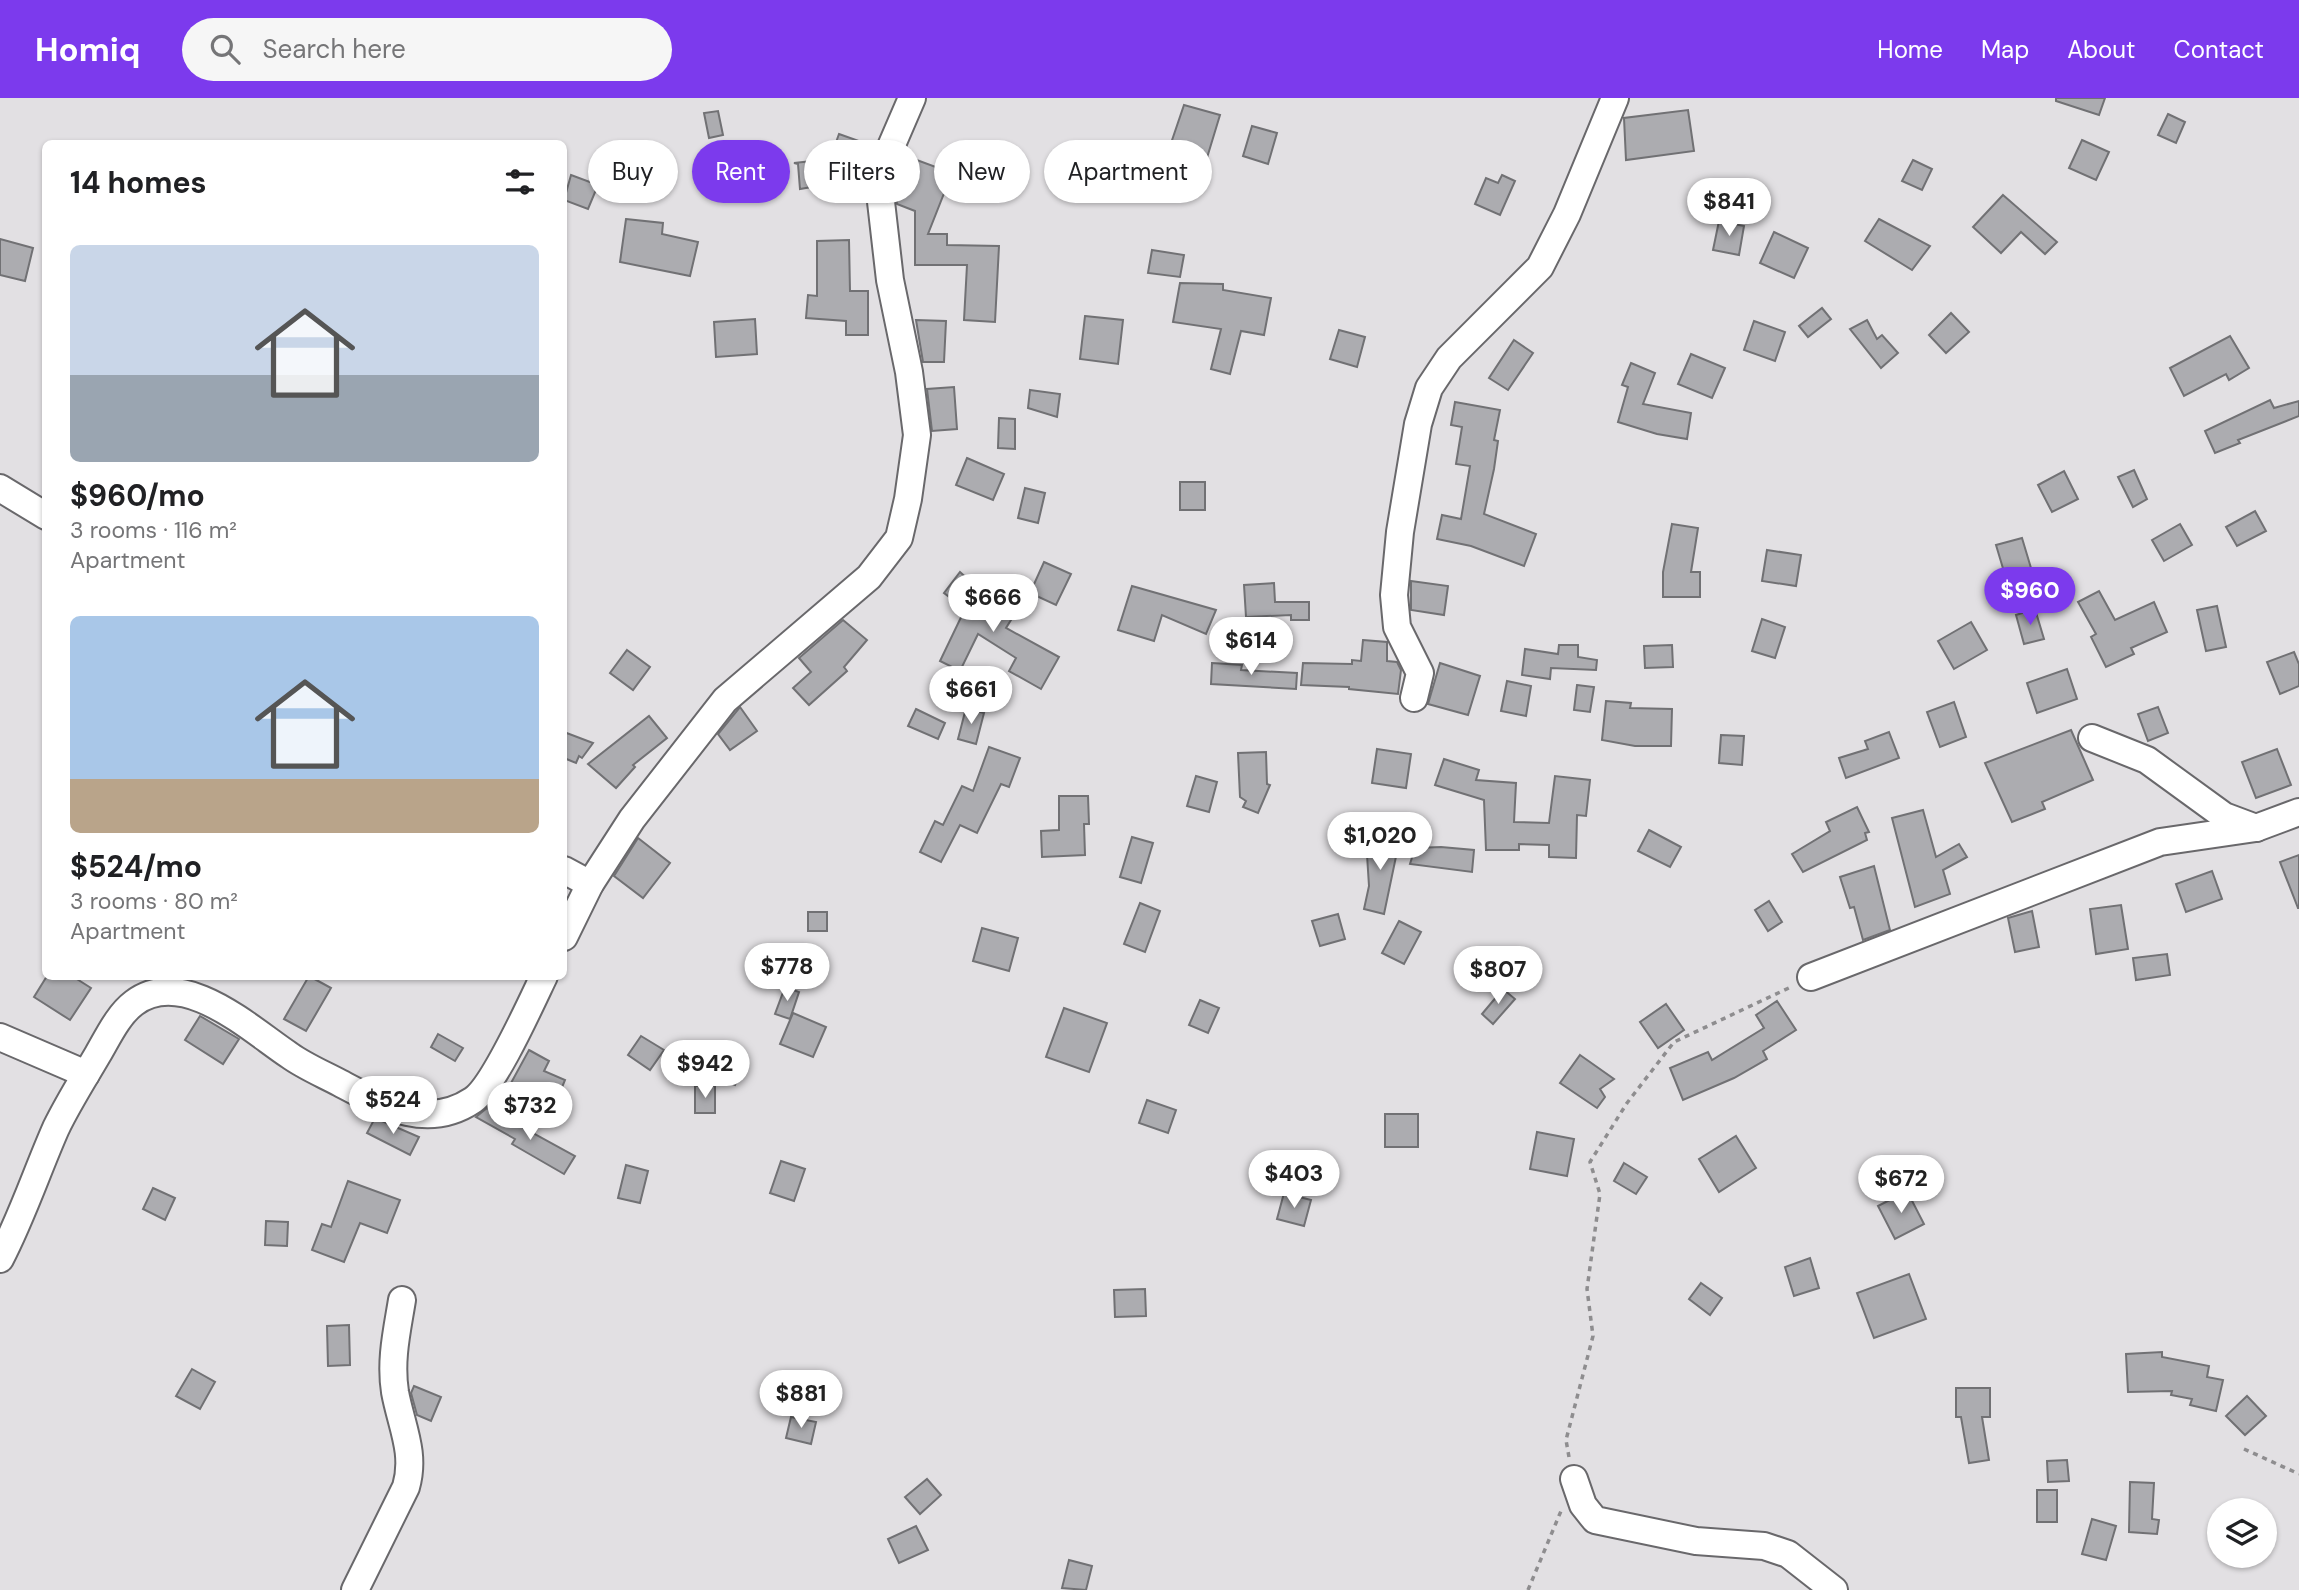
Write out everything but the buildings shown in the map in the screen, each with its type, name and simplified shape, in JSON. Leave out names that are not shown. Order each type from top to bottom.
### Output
[{"type":"street","points":[[567,931],[590,884],[632,819],[725,700],[869,577],[899,538],[908,499],[917,435],[909,372],[890,280],[880,193],[887,156],[912,98]]},
{"type":"street","points":[[1414,698],[1420,673],[1397,627],[1394,595],[1400,532],[1418,424],[1429,388],[1449,358],[1540,267],[1567,214],[1615,98]]},
{"type":"street","points":[[0,488],[42,514]]},
{"type":"street","points":[[2092,738],[2147,760],[2224,816],[2256,828]]},
{"type":"street","points":[[1811,977],[2160,842],[2256,828],[2299,812]]},
{"type":"street","points":[[567,872],[590,884]]},
{"type":"street","points":[[0,1259],[57,1126],[118,1020],[135,1002],[152,995],[175,991],[224,1010],[291,1057],[391,1110],[419,1115],[449,1111],[475,1100],[491,1077],[542,980]]},
{"type":"street","points":[[0,1037],[86,1074]]},
{"type":"street","points":[[355,1590],[411,1472],[409,1445],[395,1392],[392,1356],[402,1300]]},
{"type":"street","points":[[1574,1479],[1584,1505],[1595,1520],[1696,1542],[1764,1546],[1788,1554],[1834,1590]]},
{"type":"path","points":[[1528,1590],[1574,1479],[1566,1440],[1593,1335],[1587,1289],[1600,1194],[1590,1162],[1627,1103],[1674,1042],[1811,977]]},
{"type":"path","points":[[2244,1449],[2299,1474]]}]
